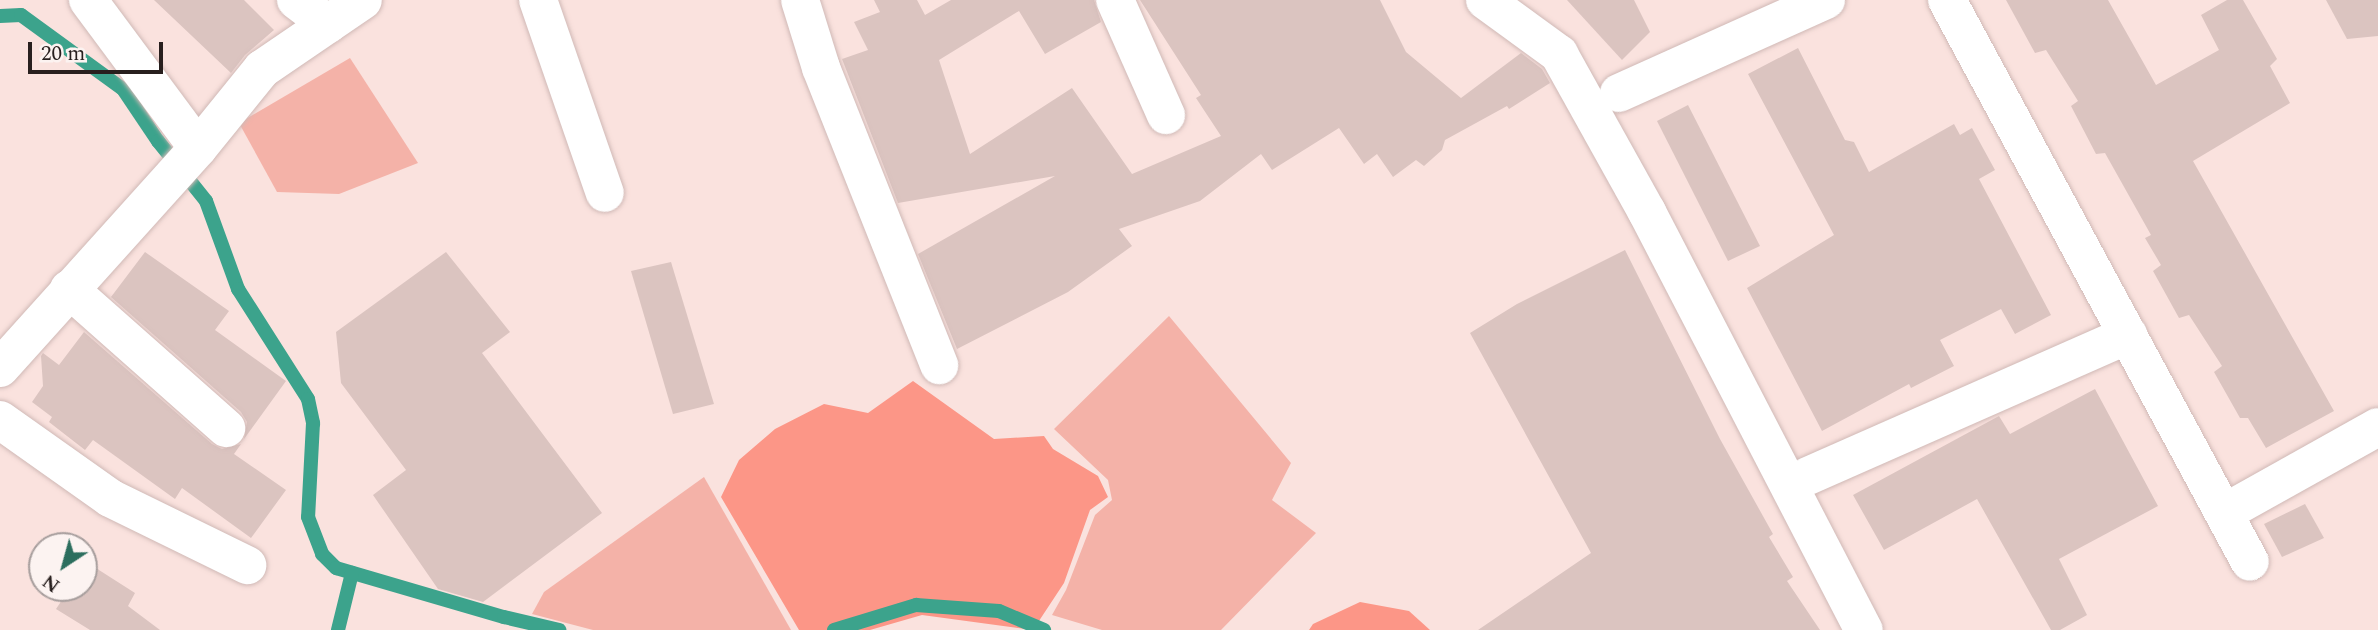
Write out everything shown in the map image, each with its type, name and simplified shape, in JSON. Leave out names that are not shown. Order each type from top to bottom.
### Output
[{"type":"street","points":[[88,0],[198,148]]},
{"type":"street","points":[[296,0],[328,24]]},
{"type":"street","points":[[0,368],[198,148],[262,69],[363,0]]},
{"type":"street","points":[[538,0],[605,193]]},
{"type":"street","points":[[800,0],[821,68],[939,365]]},
{"type":"street","points":[[1115,0],[1166,115]]},
{"type":"street","points":[[1485,0],[1559,54],[1647,212],[1864,630]]},
{"type":"street","points":[[1517,0],[1573,40]]},
{"type":"street","points":[[1619,93],[1826,0]]},
{"type":"street","points":[[1947,0],[2250,562]]},
{"type":"street","points":[[69,289],[226,428]]},
{"type":"street","points":[[1808,476],[2127,335]]},
{"type":"street","points":[[0,420],[110,498],[247,565]]},
{"type":"street","points":[[2224,513],[2378,427]]},
{"type":"shaded area","points":[[350,58],[418,163],[339,194],[277,192],[239,123]]},
{"type":"shaded area","points":[[1169,316],[1291,463],[1272,500],[1316,533],[1221,630],[1102,630],[1052,615],[1066,590],[1095,515],[1112,500],[1108,480],[1054,429]]},
{"type":"shaded area","points":[[913,381],[994,439],[1044,436],[1053,449],[1098,476],[1108,497],[1090,510],[1064,583],[1033,630],[922,615],[870,630],[799,630],[721,497],[739,460],[775,429],[824,404],[868,413]]},
{"type":"shaded area","points":[[704,477],[791,630],[593,630],[532,614],[544,592]]},
{"type":"shaded area","points":[[1360,602],[1409,611],[1430,630],[1309,630],[1313,624]]},
{"type":"building","points":[[154,0],[244,0],[274,30],[245,55],[231,73]]},
{"type":"building","points":[[874,0],[917,0],[925,15],[951,0],[1094,0],[1101,22],[1045,54],[1019,11],[939,60],[970,154],[1072,88],[1132,174],[1221,136],[1196,98],[1201,95],[1140,0],[1380,0],[1406,52],[1461,98],[1521,53],[1542,69],[1550,83],[1509,109],[1507,106],[1445,140],[1442,150],[1424,166],[1416,160],[1393,177],[1377,154],[1364,164],[1339,128],[1272,170],[1261,154],[1200,201],[1119,229],[1132,246],[1068,292],[957,349],[918,254],[1055,176],[898,203],[842,59],[868,50],[854,22],[880,12]]},
{"type":"building","points":[[1567,0],[1634,0],[1650,32],[1622,60]]},
{"type":"building","points":[[2006,0],[2108,0],[2156,85],[2219,50],[2201,15],[2227,0],[2243,0],[2277,59],[2270,66],[2290,103],[2193,161],[2334,411],[2266,448],[2248,418],[2240,418],[2214,372],[2222,366],[2189,315],[2179,318],[2153,271],[2161,265],[2145,238],[2151,235],[2105,153],[2096,154],[2071,106],[2078,101],[2046,50],[2035,53]]},
{"type":"building","points":[[2326,0],[2378,0],[2378,36],[2347,39]]},
{"type":"building","points":[[1798,48],[1845,140],[1854,142],[1869,172],[1954,124],[1960,135],[1972,128],[1995,170],[1979,179],[2051,315],[2015,334],[2001,309],[1940,340],[1954,366],[1911,388],[1909,384],[1822,431],[1747,288],[1834,235],[1748,74]]},
{"type":"building","points":[[1688,105],[1760,246],[1728,261],[1657,121]]},
{"type":"building","points":[[1625,250],[1720,439],[1773,534],[1769,537],[1793,577],[1787,581],[1820,630],[1478,630],[1591,553],[1470,333],[1517,304]]},
{"type":"building","points":[[145,252],[229,311],[215,330],[286,381],[244,439],[247,422],[241,412],[111,297]]},
{"type":"building","points":[[446,252],[510,332],[482,353],[602,513],[483,602],[438,589],[373,495],[406,470],[341,383],[336,332]]},
{"type":"building","points":[[671,262],[714,404],[673,414],[631,271]]},
{"type":"building","points":[[84,332],[212,444],[222,449],[241,444],[234,454],[286,490],[251,538],[182,488],[175,499],[93,440],[85,450],[49,422],[52,417],[32,402],[43,386],[43,353],[59,365]]},
{"type":"building","points":[[2095,389],[2158,506],[2059,559],[2087,615],[2060,630],[2051,630],[1977,499],[1884,550],[1853,495],[1999,416],[2010,434]]},
{"type":"building","points":[[2305,504],[2324,538],[2282,557],[2264,524]]},
{"type":"building","points":[[98,569],[135,593],[128,606],[160,630],[90,630],[56,609],[61,602],[98,602]]},
{"type":"waterway","points":[[0,16],[21,15],[123,89],[158,141],[206,201],[238,289],[308,399],[313,423],[308,517],[322,554],[336,568],[504,617],[559,630]]},
{"type":"waterway","points":[[338,630],[352,573]]},
{"type":"waterway","points":[[834,630],[916,605],[999,611],[1044,630]]}]
